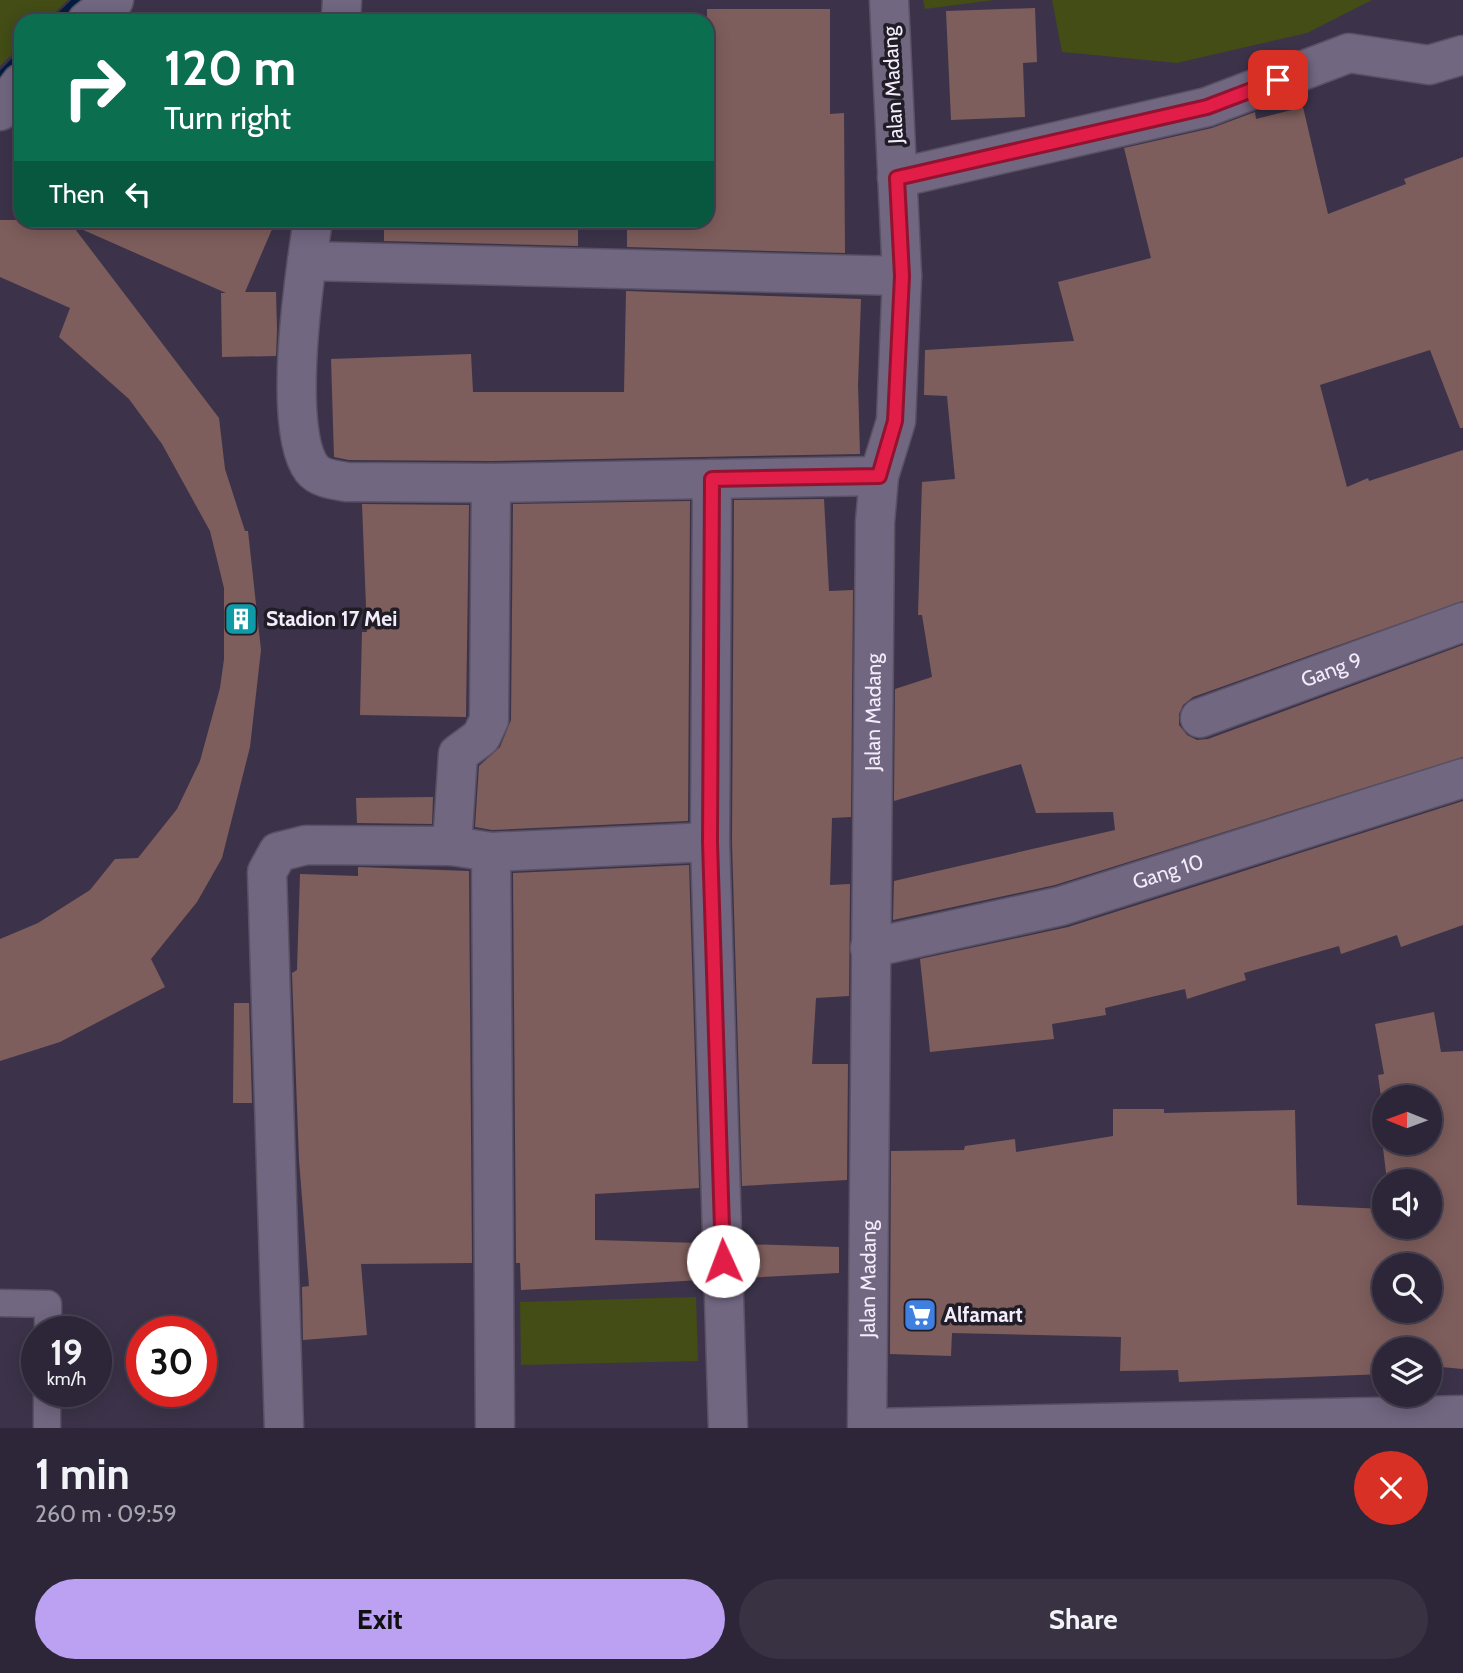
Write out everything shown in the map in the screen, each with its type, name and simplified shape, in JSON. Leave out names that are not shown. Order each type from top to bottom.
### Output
[{"type":"street","points":[[96,14],[114,0]]},
{"type":"street","name":"Jalan Madang","points":[[867,1428],[875,522],[879,476],[895,421],[902,276],[889,0]]},
{"type":"street","points":[[897,178],[1207,107],[1349,53],[1429,65],[1463,55]]},
{"type":"street","points":[[0,111],[14,92]]},
{"type":"street","points":[[312,228],[295,383],[303,442],[312,469],[327,478],[347,482],[491,483],[879,476]]},
{"type":"street","points":[[307,261],[902,276]]},
{"type":"street","points":[[712,479],[710,842],[728,1428]]},
{"type":"street","points":[[452,846],[458,754],[481,737],[489,720],[491,483]]},
{"type":"street","name":"Gang 9","points":[[1200,718],[1463,622]]},
{"type":"street","name":"Gang 10","points":[[870,948],[1061,906],[1216,854],[1463,778]]},
{"type":"street","points":[[284,1428],[267,872],[278,852],[306,845],[452,846],[491,852],[710,842]]},
{"type":"street","points":[[491,852],[495,1428]]},
{"type":"street","points":[[873,1428],[1463,1415]]},
{"type":"lane","points":[[0,1303],[48,1304],[48,1316]]},
{"type":"lane","points":[[47,1407],[47,1428]]},
{"type":"green space","points":[[0,0],[68,0],[53,14],[14,14],[14,53],[0,66]]},
{"type":"green space","points":[[923,0],[994,0],[925,9]]},
{"type":"green space","points":[[1052,0],[1372,0],[1307,33],[1177,63],[1062,52]]},
{"type":"green space","points":[[696,1297],[698,1361],[521,1365],[520,1302]]},
{"type":"building","points":[[1035,8],[1037,62],[1023,63],[1025,117],[951,120],[946,11]]},
{"type":"building","points":[[707,9],[830,9],[830,114],[844,113],[845,253],[627,247],[627,228],[714,228],[714,14],[707,14]]},
{"type":"building","points":[[1303,107],[1328,214],[1406,184],[1404,179],[1463,157],[1463,428],[1460,428],[1430,350],[1320,385],[1347,487],[1368,478],[1369,481],[1463,450],[1463,601],[1193,697],[1183,705],[1179,714],[1179,725],[1187,735],[1197,740],[1208,739],[1463,645],[1463,757],[1055,885],[893,920],[894,881],[1115,830],[1113,812],[1036,813],[1021,764],[894,801],[895,689],[932,677],[922,615],[918,615],[922,482],[955,479],[947,396],[924,395],[925,350],[1074,341],[1058,282],[1151,258],[1124,148],[1212,128],[1255,112],[1256,119]]},
{"type":"building","name":"Stadion 17 Mei","points":[[0,220],[14,220],[14,228],[74,228],[219,418],[225,469],[245,531],[248,531],[261,650],[250,747],[222,858],[197,902],[151,959],[165,987],[60,1042],[0,1061],[0,939],[38,923],[90,890],[115,859],[138,858],[177,809],[200,761],[220,688],[224,659],[224,588],[210,531],[162,444],[129,399],[59,337],[70,308],[0,277]]},
{"type":"building","name":"Stadion 17 Mei","points":[[79,228],[273,228],[245,292],[276,292],[276,356],[222,357],[221,293],[226,293]]},
{"type":"building","points":[[384,228],[578,228],[578,246],[384,241]]},
{"type":"building","points":[[626,291],[861,299],[858,385],[860,454],[491,461],[349,460],[334,457],[331,359],[471,354],[473,392],[624,392]]},
{"type":"building","points":[[824,499],[829,591],[853,590],[851,817],[832,818],[830,885],[850,884],[849,996],[816,998],[812,1064],[848,1064],[847,1180],[742,1186],[732,842],[734,500]]},
{"type":"building","points":[[690,501],[688,821],[492,830],[475,827],[479,766],[500,747],[511,720],[513,504]]},
{"type":"building","points":[[362,504],[469,505],[466,717],[360,715],[362,632],[367,632]]},
{"type":"building","points":[[433,797],[432,824],[357,823],[356,798]]},
{"type":"building","points":[[1463,801],[1463,925],[1401,947],[1397,935],[1341,954],[1339,946],[1244,973],[1246,980],[1187,999],[1185,989],[1105,1008],[1106,1015],[1052,1024],[1054,1039],[930,1052],[920,959],[1068,927]]},
{"type":"building","points":[[689,865],[699,1188],[595,1194],[595,1240],[700,1243],[702,1280],[521,1290],[520,1263],[516,1263],[513,873]]},
{"type":"building","points":[[358,867],[469,871],[472,1263],[361,1264],[367,1335],[303,1340],[302,1287],[309,1286],[299,1160],[292,973],[297,970],[300,874],[358,876]]},
{"type":"building","points":[[234,1003],[249,1003],[252,1103],[233,1103]]},
{"type":"building","points":[[1434,1012],[1441,1052],[1463,1051],[1463,1369],[1442,1367],[1442,1337],[1372,1337],[1372,1374],[1179,1382],[1178,1370],[1120,1371],[1121,1337],[952,1333],[951,1356],[890,1354],[891,1151],[964,1150],[965,1146],[1015,1139],[1016,1152],[1113,1136],[1113,1109],[1164,1109],[1164,1113],[1295,1110],[1297,1205],[1372,1208],[1372,1239],[1442,1239],[1442,1169],[1386,1169],[1384,1155],[1442,1155],[1442,1085],[1379,1085],[1378,1075],[1384,1074],[1375,1024]]},
{"type":"building","points":[[744,1244],[839,1247],[839,1273],[745,1278]]},
{"type":"waterway","points":[[65,14],[80,0]]},
{"type":"waterway","points":[[0,79],[14,65]]},
{"type":"place","name":"Stadion 17 Mei","points":[[241,619]]},
{"type":"place","name":"Alfamart","points":[[920,1315]]},
{"type":"route","points":[[723,1261],[710,842],[712,479],[879,476],[895,421],[902,276],[897,178],[1207,107],[1278,80]]}]
